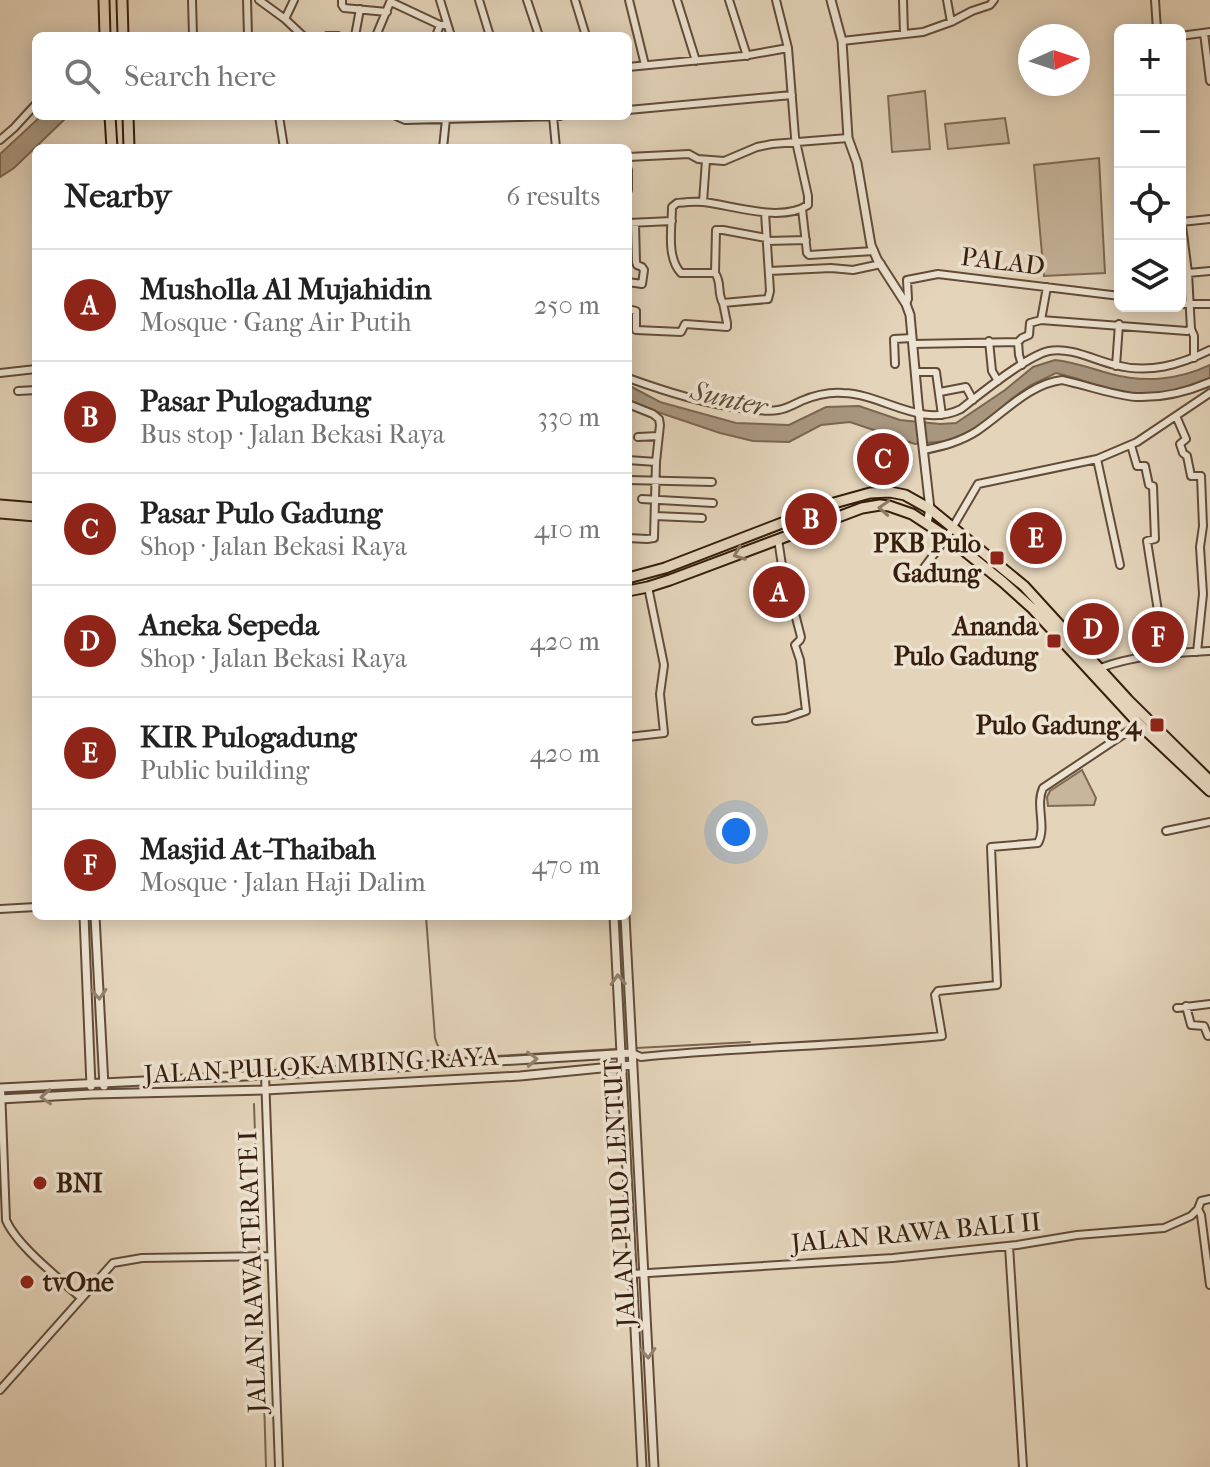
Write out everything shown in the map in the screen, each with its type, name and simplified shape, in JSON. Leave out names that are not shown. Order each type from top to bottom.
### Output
[{"type":"main road","points":[[104,0],[105,32]]},
{"type":"main road","points":[[122,0],[123,32]]},
{"type":"main road","points":[[110,120],[112,144]]},
{"type":"main road","points":[[128,120],[129,144]]},
{"type":"main road","points":[[632,577],[665,568],[862,494],[898,494],[913,499],[953,527],[1024,586],[1210,791]]},
{"type":"main road","points":[[0,505],[32,508]]},
{"type":"main road","points":[[632,590],[862,508],[880,505],[905,510],[947,537],[1023,600],[1139,724],[1210,781]]},
{"type":"main road","points":[[0,513],[32,516]]},
{"type":"street","points":[[192,0],[193,32]]},
{"type":"street","points":[[247,0],[248,32]]},
{"type":"street","points":[[259,0],[299,32]]},
{"type":"street","points":[[285,19],[294,0]]},
{"type":"street","points":[[342,0],[344,8],[387,12]]},
{"type":"street","points":[[440,0],[444,25],[448,32]]},
{"type":"street","points":[[479,0],[489,32]]},
{"type":"street","points":[[527,0],[538,32]]},
{"type":"street","points":[[629,0],[645,65]]},
{"type":"street","points":[[677,0],[696,61]]},
{"type":"street","points":[[729,0],[747,56]]},
{"type":"street","points":[[715,273],[681,273],[675,266],[671,239],[672,207],[677,203],[703,202],[765,213],[802,209],[809,203],[796,141],[788,48],[776,0]]},
{"type":"street","points":[[831,0],[842,41],[848,138],[857,163],[874,251],[910,315],[930,509],[927,523]]},
{"type":"street","points":[[903,0],[904,34]]},
{"type":"street","points":[[947,0],[951,22]]},
{"type":"street","points":[[842,41],[923,32],[990,5],[994,0]]},
{"type":"street","points":[[1157,24],[1155,1],[1165,0]]},
{"type":"street","points":[[378,32],[391,1],[444,25]]},
{"type":"street","points":[[578,1],[585,32]]},
{"type":"street","points":[[356,32],[360,9]]},
{"type":"street","points":[[439,32],[444,25]]},
{"type":"street","points":[[1186,35],[1207,33],[1210,81]]},
{"type":"street","points":[[632,67],[747,56],[788,48]]},
{"type":"street","points":[[632,110],[792,95]]},
{"type":"street","points":[[0,140],[32,108]]},
{"type":"street","points":[[280,120],[283,144]]},
{"type":"street","points":[[443,144],[446,120]]},
{"type":"street","points":[[553,120],[556,144]]},
{"type":"street","points":[[632,157],[689,154],[698,159],[724,161],[757,147],[848,138]]},
{"type":"street","points":[[703,202],[706,160]]},
{"type":"street","points":[[802,209],[808,254],[874,251]]},
{"type":"street","points":[[723,303],[768,299],[765,213]]},
{"type":"street","points":[[1186,220],[1210,219]]},
{"type":"street","points":[[632,283],[642,284],[644,270],[636,262],[632,223],[672,221]]},
{"type":"street","points":[[632,310],[636,311],[637,330],[681,332],[685,324],[725,328],[727,323],[715,273],[715,231],[767,240],[806,240]]},
{"type":"street","points":[[1184,240],[1196,357]]},
{"type":"street","points":[[769,271],[853,270],[881,264]]},
{"type":"street","points":[[1188,273],[1210,271]]},
{"type":"street","name":"PALAD","points":[[906,304],[907,280],[938,274],[1114,295]]},
{"type":"street","points":[[1041,320],[1047,287]]},
{"type":"street","points":[[1186,305],[1210,304]]},
{"type":"street","points":[[895,364],[894,339],[1018,342],[1029,335],[1030,323],[1041,320],[1191,329]]},
{"type":"street","points":[[1116,366],[1119,324]]},
{"type":"street","points":[[989,341],[992,371],[998,381]]},
{"type":"street","points":[[1018,342],[1022,365]]},
{"type":"street","points":[[632,379],[706,403],[742,409],[779,410],[829,393],[844,393],[920,415],[942,415],[951,414],[1042,353],[1072,352],[1116,366],[1157,368],[1173,366],[1210,350]]},
{"type":"street","points":[[0,373],[32,369]]},
{"type":"street","points":[[915,372],[936,372],[942,415]]},
{"type":"street","points":[[924,447],[963,439],[1045,383],[1062,380],[1133,397],[1152,397],[1191,390],[1210,382]]},
{"type":"street","points":[[940,392],[966,387],[973,400]]},
{"type":"street","points":[[18,391],[32,390]]},
{"type":"street","points":[[923,569],[947,537],[978,484],[1097,459],[1131,445],[1210,393]]},
{"type":"street","points":[[632,406],[658,417],[660,421],[653,539],[632,538]]},
{"type":"street","points":[[1176,416],[1186,439],[1180,444],[1187,456],[1191,476],[1201,476],[1203,594],[1197,652]]},
{"type":"street","points":[[638,437],[658,436]]},
{"type":"street","points":[[1131,445],[1137,466],[1145,466],[1149,486],[1153,486],[1155,539],[1147,541],[1158,611],[1144,618],[1136,638],[1138,657]]},
{"type":"street","points":[[1097,459],[1120,565]]},
{"type":"street","points":[[632,460],[656,462]]},
{"type":"street","points":[[632,480],[712,482]]},
{"type":"street","points":[[642,499],[713,503]]},
{"type":"street","points":[[655,516],[702,518]]},
{"type":"street","points":[[756,721],[786,718],[805,712],[800,660],[795,645],[801,637],[786,592],[778,539]]},
{"type":"street","points":[[632,737],[663,734],[664,731],[660,694],[664,665],[648,587]]},
{"type":"street","points":[[1100,668],[1138,657],[1210,651]]},
{"type":"street","name":"JALAN PULOKAMBING RAYA","points":[[0,1088],[265,1075],[632,1049],[641,1057],[942,1036],[937,992],[997,985],[991,847],[1038,843],[1041,837],[1039,797],[1043,788],[1139,724]]},
{"type":"street","points":[[1166,831],[1210,822]]},
{"type":"street","points":[[0,909],[32,907]]},
{"type":"street","points":[[84,920],[92,1094]]},
{"type":"street","points":[[95,920],[104,1094]]},
{"type":"street","name":"JALAN PULO LENTUT","points":[[614,920],[642,1467]]},
{"type":"street","name":"JALAN PULO LENTUT","points":[[625,920],[654,1467]]},
{"type":"street","points":[[1177,1008],[1210,1004]]},
{"type":"street","points":[[1186,1006],[1191,1025],[1204,1026],[1208,1036]]},
{"type":"street","points":[[632,1065],[641,1057]]},
{"type":"street","name":"JALAN PULOKAMBING RAYA","points":[[1,1099],[265,1090],[520,1076],[632,1065]]},
{"type":"street","name":"JALAN RAWA TERATE I","points":[[265,1075],[267,1256],[279,1467]]},
{"type":"street","points":[[0,1088],[4,1206],[9,1227],[23,1245],[81,1298]]},
{"type":"street","name":"JALAN RAWA BALI II","points":[[632,1274],[893,1258],[1009,1246],[1077,1235],[1164,1228],[1191,1216],[1201,1201],[1210,1199]]},
{"type":"street","points":[[1198,1209],[1210,1285]]},
{"type":"street","points":[[1009,1246],[1023,1467]]},
{"type":"street","points":[[0,1390],[113,1263],[142,1258],[267,1256]]},
{"type":"shaded area","points":[[925,91],[930,149],[892,152],[888,96]]},
{"type":"shaded area","points":[[1005,118],[1009,143],[948,149],[945,124]]},
{"type":"shaded area","points":[[37,120],[64,120],[39,144],[32,144],[32,151],[0,177],[0,154]]},
{"type":"shaded area","points":[[1099,158],[1105,273],[1044,276],[1034,165]]},
{"type":"shaded area","points":[[1055,360],[1123,377],[1149,379],[1174,377],[1210,365],[1210,378],[1168,392],[1142,395],[1120,392],[1056,373],[1011,399],[981,426],[948,441],[915,444],[850,422],[821,425],[789,442],[753,441],[632,403],[632,387],[660,402],[736,423],[789,425],[826,407],[859,406],[900,420],[956,423],[1033,367]]},
{"type":"shaded area","points":[[1082,770],[1096,798],[1094,805],[1048,806],[1050,791]]},
{"type":"waterway","points":[[426,920],[435,1038],[443,1053],[460,1058],[617,1049]]},
{"type":"waterway","points":[[636,1048],[750,1042]]},
{"type":"waterway","points":[[254,1104],[259,1254]]},
{"type":"waterway","points":[[260,1260],[266,1467]]},
{"type":"place","name":"Pasar Pulo Gadung","points":[[883,459]]},
{"type":"place","name":"Pasar Pulogadung","points":[[811,519]]},
{"type":"place","name":"KIR Pulogadung","points":[[1036,538]]},
{"type":"place","name":"PKB Pulo Gadung","points":[[997,558]]},
{"type":"place","name":"Musholla Al Mujahidin","points":[[779,592]]},
{"type":"place","name":"Aneka Sepeda","points":[[1093,629]]},
{"type":"place","name":"Masjid At-Thaibah","points":[[1158,637]]},
{"type":"place","name":"Ananda Pulo Gadung","points":[[1054,641]]},
{"type":"place","name":"Pulo Gadung 4","points":[[1157,725]]},
{"type":"place","name":"BNI","points":[[40,1183]]},
{"type":"place","name":"tvOne","points":[[27,1282]]},
{"type":"water label","name":"Sunter","points":[[729,398]]}]
